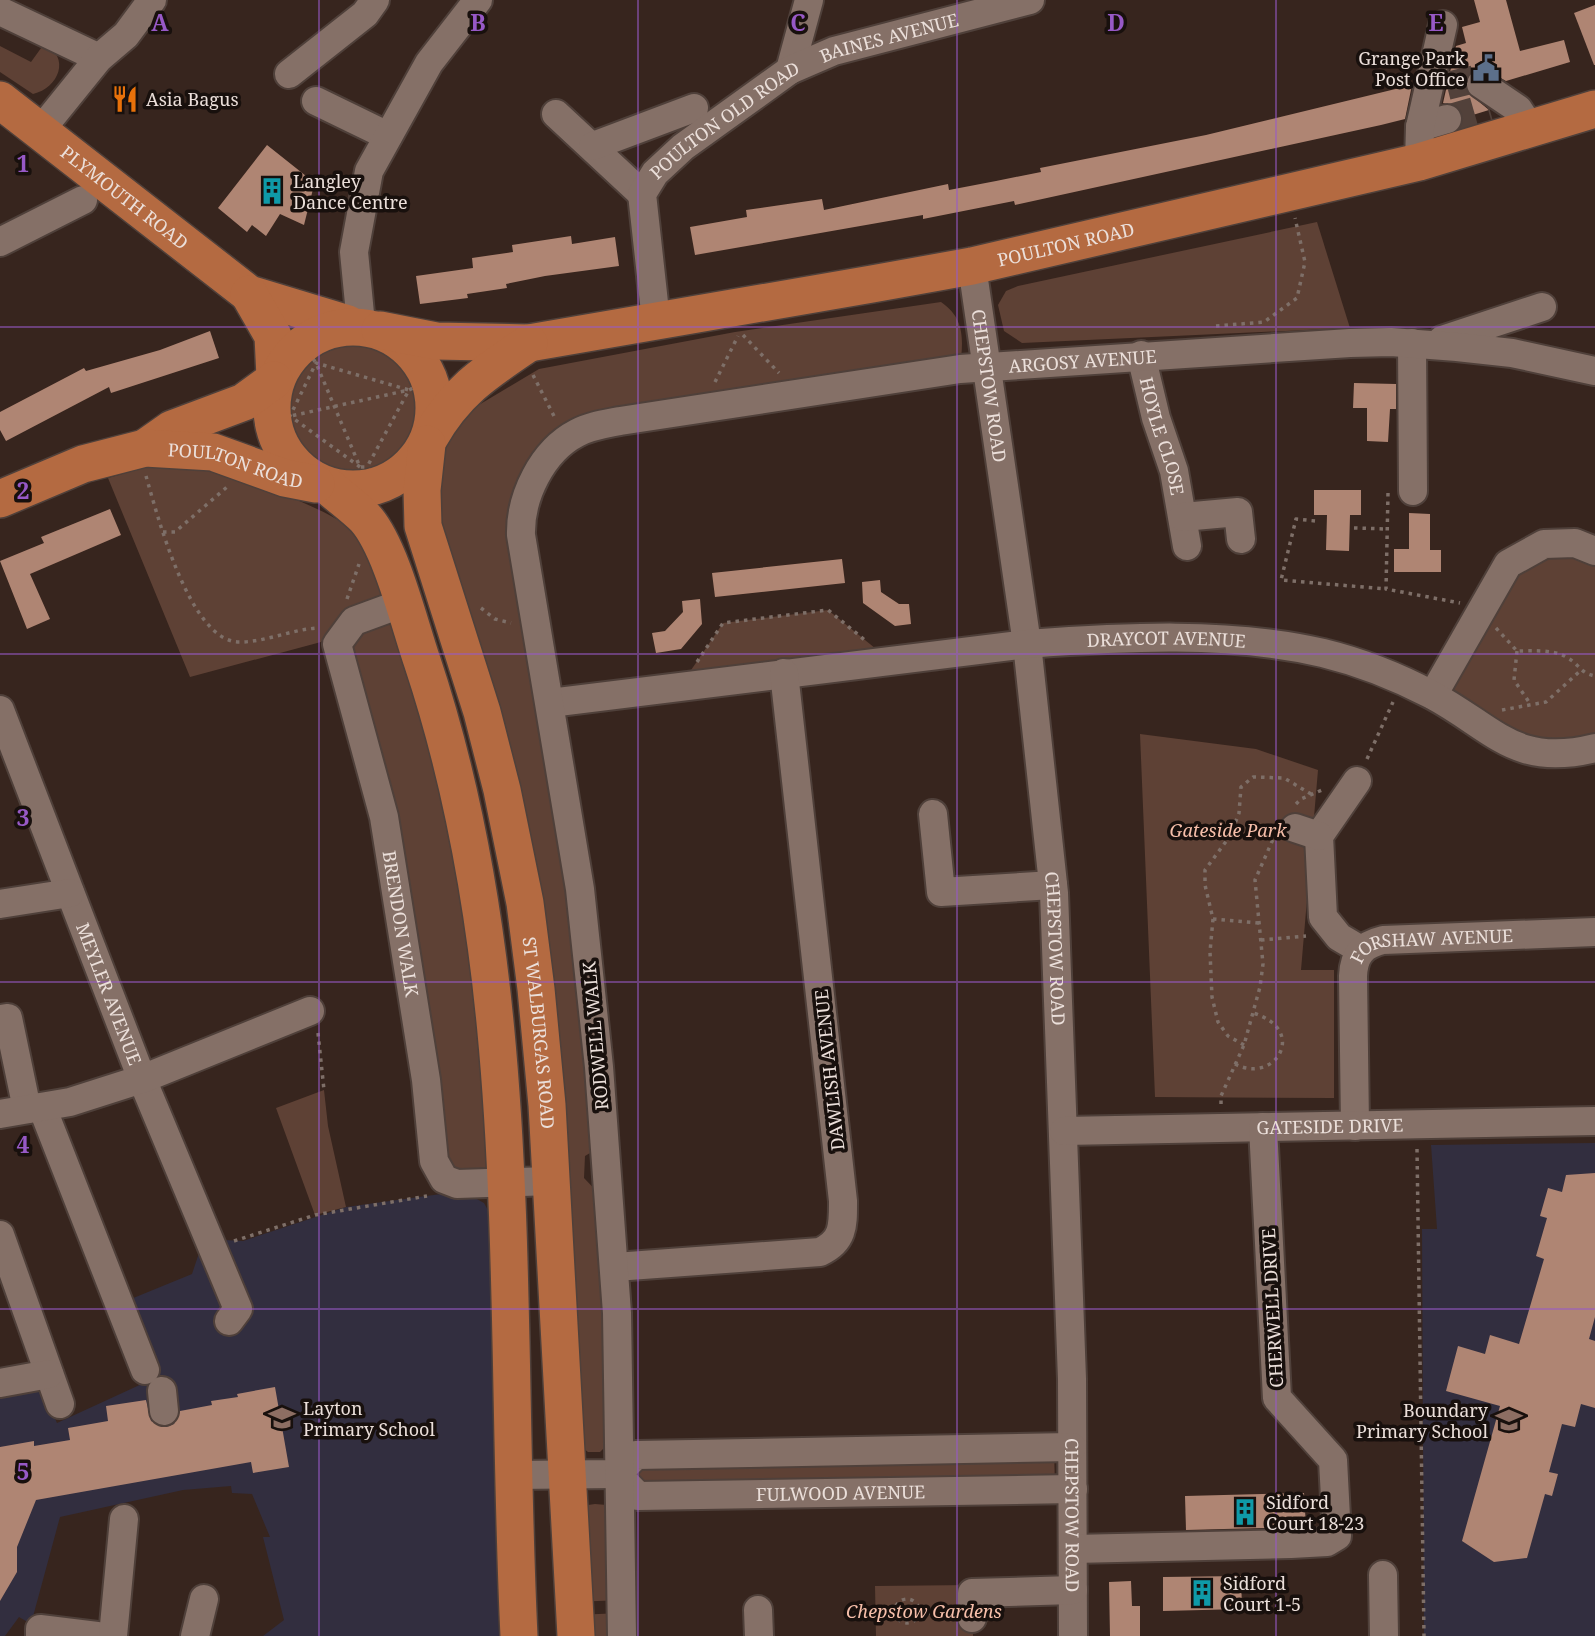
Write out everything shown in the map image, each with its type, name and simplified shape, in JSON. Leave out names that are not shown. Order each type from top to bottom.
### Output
[{"type":"main road","name":"PLYMOUTH ROAD","points":[[0,100],[249,294],[363,326]]},
{"type":"main road","name":"POULTON ROAD","points":[[0,499],[83,464],[213,452],[285,478],[326,486],[362,488],[392,480],[405,471],[428,441],[443,413],[467,386],[529,355],[656,321],[972,266],[1290,192],[1433,114],[1531,129],[1595,109]]},
{"type":"main road","name":"PLYMOUTH ROAD","points":[[249,294],[272,336],[276,353],[273,420],[283,446],[299,466],[326,486]]},
{"type":"main road","name":"POULTON ROAD","points":[[144,458],[172,429],[244,402],[274,379],[302,344],[320,333],[363,326],[529,355]]},
{"type":"main road","name":"ST WALBURGAS ROAD","points":[[363,326],[413,356],[429,380],[433,399],[422,490],[423,526],[482,712],[502,790],[525,903],[542,1033],[576,1636]]},
{"type":"main road","points":[[326,486],[366,519],[376,534],[403,603],[435,701],[467,828],[496,1014],[508,1183],[512,1475],[519,1636]]},
{"type":"street","points":[[40,131],[99,58],[125,35],[152,0]]},
{"type":"street","points":[[289,74],[365,14],[375,0]]},
{"type":"street","points":[[363,326],[354,252],[369,171],[429,63],[478,0]]},
{"type":"street","name":"POULTON OLD ROAD","points":[[656,321],[642,194],[655,173],[683,147],[790,70],[809,0]]},
{"type":"street","name":"BAINES AVENUE","points":[[790,70],[834,51],[1030,0]]},
{"type":"street","points":[[0,10],[99,58]]},
{"type":"street","points":[[1433,114],[1443,25]]},
{"type":"street","points":[[1490,95],[1518,109],[1531,129]]},
{"type":"street","points":[[316,101],[388,135]]},
{"type":"street","points":[[593,146],[694,108]]},
{"type":"street","points":[[556,114],[642,194]]},
{"type":"street","points":[[0,242],[83,200]]},
{"type":"street","name":"CHEPSTOW ROAD","points":[[972,266],[1027,643],[1053,886],[1064,1130],[1073,1489],[1073,1636]]},
{"type":"street","points":[[1400,489],[1421,344],[1542,307]]},
{"type":"street","name":"ARGOSY AVENUE","points":[[566,441],[620,421],[797,392],[985,366],[1141,355],[1350,343],[1421,344],[1512,353],[1595,371]]},
{"type":"street","name":"HOYLE CLOSE","points":[[1141,355],[1156,418],[1174,471],[1187,546]]},
{"type":"street","name":"RODWELL WALK","points":[[566,441],[536,477],[521,520],[586,942],[599,1067],[609,1230],[615,1267],[622,1636]]},
{"type":"street","name":"HOYLE CLOSE","points":[[1183,517],[1238,512],[1241,539]]},
{"type":"street","points":[[1433,695],[1508,564],[1544,544],[1575,543],[1595,551]]},
{"type":"street","name":"BRENDON WALK","points":[[403,603],[354,621],[337,644],[384,817],[426,1080],[433,1161],[444,1179]]},
{"type":"street","name":"DRAYCOT AVENUE","points":[[550,703],[1027,643],[1118,639],[1251,642],[1322,653],[1359,663],[1433,695],[1519,750],[1559,754],[1595,748]]},
{"type":"street","name":"DAWLISH AVENUE","points":[[615,1267],[820,1252],[838,1240],[844,1228],[844,1201],[783,673]]},
{"type":"street","name":"MEYLER AVENUE","points":[[0,710],[142,1079],[226,1275],[238,1309],[229,1321]]},
{"type":"street","points":[[1350,944],[1323,917],[1297,825],[1357,781]]},
{"type":"street","points":[[933,814],[941,892],[1053,886]]},
{"type":"street","points":[[0,904],[69,893]]},
{"type":"street","name":"FORSHAW AVENUE","points":[[1355,1126],[1354,961],[1350,944],[1383,940],[1595,932]]},
{"type":"street","points":[[0,1114],[70,1102],[142,1079],[310,1012]]},
{"type":"street","points":[[0,1019],[8,1018],[35,1108],[157,1391]]},
{"type":"street","name":"GATESIDE DRIVE","points":[[1064,1130],[1595,1121]]},
{"type":"street","name":"CHERWELL DRIVE","points":[[1073,1549],[1291,1544],[1327,1542],[1337,1536],[1333,1460],[1277,1398],[1263,1128]]},
{"type":"street","points":[[444,1179],[457,1184],[551,1181]]},
{"type":"street","points":[[0,1235],[10,1295],[49,1374],[60,1404]]},
{"type":"street","points":[[0,1383],[49,1374]]},
{"type":"street","points":[[512,1475],[617,1474],[636,1455],[1072,1447]]},
{"type":"street","name":"FULWOOD AVENUE","points":[[617,1474],[638,1496],[1073,1489]]},
{"type":"street","points":[[113,1636],[124,1519]]},
{"type":"street","points":[[1383,1575],[1384,1636]]},
{"type":"street","points":[[972,1615],[972,1592],[1073,1590]]},
{"type":"street","points":[[195,1636],[204,1599]]},
{"type":"street","points":[[40,1636],[40,1629],[97,1636]]},
{"type":"path","points":[[1210,326],[1264,322],[1297,298],[1304,262],[1290,192]]},
{"type":"path","points":[[702,407],[740,332],[797,392]]},
{"type":"path","points":[[311,355],[360,467]]},
{"type":"path","points":[[529,355],[566,441]]},
{"type":"path","points":[[316,363],[409,390]]},
{"type":"path","points":[[290,416],[316,363]]},
{"type":"path","points":[[290,416],[409,390]]},
{"type":"path","points":[[290,416],[368,470],[409,390]]},
{"type":"path","points":[[144,458],[163,532],[183,586],[195,608],[218,634],[238,642],[306,629],[327,628]]},
{"type":"path","points":[[163,532],[175,532],[217,499],[229,484]]},
{"type":"path","points":[[1386,589],[1387,529],[1400,489]]},
{"type":"path","points":[[1315,521],[1296,519],[1281,580],[1439,596],[1482,610],[1517,651],[1514,680],[1531,705]]},
{"type":"path","points":[[1354,528],[1387,529]]},
{"type":"path","points":[[475,598],[481,609],[495,619],[537,627]]},
{"type":"path","points":[[680,687],[723,623],[828,610],[890,660]]},
{"type":"path","points":[[1517,651],[1545,652],[1567,657],[1580,671],[1595,676]]},
{"type":"path","points":[[1465,716],[1546,702],[1580,671]]},
{"type":"path","points":[[1220,1128],[1222,1096],[1244,1045],[1263,964],[1255,880],[1297,825],[1301,799],[1357,781],[1403,681]]},
{"type":"path","points":[[1244,1045],[1228,1037],[1218,1022],[1212,997],[1210,952],[1213,919],[1205,885],[1205,870],[1230,836],[1239,813],[1241,787],[1252,777],[1284,778],[1311,794]]},
{"type":"path","points":[[1213,919],[1259,923]]},
{"type":"path","points":[[1261,940],[1302,936],[1350,944]]},
{"type":"path","points":[[310,1012],[321,1044],[324,1090]]},
{"type":"path","points":[[1235,1064],[1247,1070],[1257,1069],[1277,1059],[1282,1050],[1282,1037],[1278,1026],[1269,1018],[1252,1013]]},
{"type":"path","points":[[1417,1126],[1424,1636]]},
{"type":"path","points":[[214,1248],[325,1212],[441,1194],[444,1179]]},
{"type":"path","points":[[912,1599],[919,1613],[912,1622],[907,1623],[898,1619],[895,1608],[901,1600],[912,1599]]},
{"type":"path","points":[[919,1613],[972,1615]]},
{"type":"shaded area","name":"Boundary Primary School","points":[[1595,1143],[1595,1636],[1424,1636],[1422,1229],[1437,1229],[1431,1145]]},
{"type":"shaded area","name":"Layton Primary School","points":[[441,1194],[475,1198],[484,1203],[490,1214],[499,1636],[263,1636],[284,1620],[263,1537],[270,1537],[252,1494],[232,1493],[231,1486],[183,1490],[60,1517],[31,1624],[19,1617],[5,1636],[0,1636],[0,1386],[38,1380],[57,1423],[157,1377],[126,1301],[192,1274],[200,1250],[224,1240],[243,1241],[346,1207]]},
{"type":"green space","points":[[44,44],[57,56],[59,64],[55,79],[42,91],[33,94],[0,72],[0,46],[31,62]]},
{"type":"green space","points":[[1317,222],[1350,328],[1022,343],[1004,331],[998,305],[1006,291],[1018,286]]},
{"type":"green space","points":[[941,302],[959,323],[962,340],[960,369],[577,433],[521,520],[600,1147],[585,1156],[584,1178],[607,1202],[618,1434],[600,1452],[588,1452],[566,1435],[547,1105],[448,604],[432,450],[467,412],[539,369],[735,332]]},
{"type":"green space","points":[[345,338],[364,341],[397,358],[410,370],[419,385],[423,402],[421,421],[405,454],[387,469],[364,476],[335,474],[312,462],[296,442],[288,418],[288,392],[296,368],[315,349]]},
{"type":"green space","points":[[189,465],[281,494],[349,527],[360,538],[382,593],[321,642],[190,677],[108,478],[143,468]]},
{"type":"green space","points":[[1544,551],[1595,559],[1595,734],[1574,740],[1554,741],[1516,732],[1497,724],[1445,691],[1515,566]]},
{"type":"green space","points":[[828,610],[881,653],[685,679],[723,623]]},
{"type":"green space","points":[[384,621],[398,631],[456,838],[496,1159],[482,1178],[444,1179],[349,651],[353,633]]},
{"type":"green space","name":"Gateside Park","points":[[1140,734],[1256,749],[1318,770],[1301,970],[1334,970],[1334,1098],[1155,1097]]},
{"type":"green space","points":[[324,1090],[328,1126],[346,1207],[315,1215],[276,1108]]},
{"type":"green space","points":[[1054,1447],[1055,1490],[638,1496],[636,1455]]},
{"type":"green space","points":[[581,1506],[619,1506],[622,1600],[574,1602]]},
{"type":"green space","name":"Chepstow Gardens","points":[[972,1585],[973,1636],[876,1636],[875,1586]]},
{"type":"green space","points":[[622,1613],[622,1636],[576,1636],[575,1615]]},
{"type":"building","points":[[1474,0],[1506,0],[1520,51],[1564,40],[1570,62],[1506,81],[1483,68],[1473,69],[1467,75],[1466,91],[1489,110],[1463,118],[1458,107],[1443,103],[1456,46],[1466,43],[1462,27],[1480,22]]},
{"type":"building","points":[[1595,5],[1595,65],[1594,65],[1574,13]]},
{"type":"building","points":[[1412,85],[1405,119],[1381,125],[1015,205],[1014,201],[923,219],[923,215],[695,255],[690,227],[747,217],[746,210],[822,199],[824,210],[948,184],[949,190],[1041,172],[1040,168],[1206,135]]},
{"type":"building","name":"Langley Dance Centre","points":[[267,145],[306,176],[316,177],[304,225],[280,214],[266,236],[252,225],[247,232],[218,208]]},
{"type":"building","points":[[571,236],[572,244],[615,237],[619,266],[545,276],[506,284],[507,288],[467,294],[468,298],[420,304],[416,276],[473,268],[472,258],[513,252],[512,245]]},
{"type":"building","points":[[210,331],[219,358],[111,393],[109,387],[6,441],[0,430],[0,412],[84,368],[86,371],[160,350]]},
{"type":"building","points":[[1354,383],[1396,384],[1396,409],[1390,409],[1388,442],[1367,441],[1367,408],[1353,408]]},
{"type":"building","points":[[1314,490],[1361,490],[1361,515],[1350,515],[1349,551],[1326,550],[1327,515],[1314,515]]},
{"type":"building","points":[[110,509],[121,535],[30,574],[50,619],[27,629],[0,561],[44,543],[41,537]]},
{"type":"building","points":[[1409,513],[1430,514],[1430,550],[1441,550],[1441,572],[1394,572],[1394,549],[1409,549]]},
{"type":"building","points":[[842,559],[845,583],[715,597],[712,573]]},
{"type":"building","points":[[880,580],[881,592],[899,604],[909,604],[911,624],[895,626],[863,603],[862,582]]},
{"type":"building","points":[[700,599],[702,624],[681,649],[656,653],[652,633],[665,631],[683,612],[682,601]]},
{"type":"building","points":[[1595,1173],[1595,1317],[1589,1339],[1595,1341],[1595,1408],[1581,1404],[1575,1427],[1562,1424],[1549,1472],[1558,1474],[1552,1496],[1545,1494],[1527,1558],[1494,1562],[1462,1541],[1500,1406],[1446,1391],[1458,1346],[1485,1354],[1490,1335],[1519,1344],[1544,1259],[1536,1256],[1547,1218],[1540,1216],[1548,1188],[1562,1192],[1566,1175]]},
{"type":"building","points":[[275,1387],[289,1467],[253,1473],[251,1462],[36,1500],[17,1547],[17,1572],[0,1601],[0,1447],[34,1441],[34,1446],[70,1440],[68,1428],[108,1421],[106,1406],[146,1400],[151,1421],[166,1427],[174,1424],[180,1411],[212,1405],[211,1401],[238,1397],[237,1394]]},
{"type":"building","name":"Sidford Court 18-23","points":[[1304,1493],[1306,1527],[1186,1530],[1185,1496]]},
{"type":"building","name":"Sidford Court 1-5","points":[[1241,1576],[1242,1609],[1163,1611],[1163,1577]]},
{"type":"building","points":[[1131,1581],[1132,1606],[1140,1606],[1140,1636],[1110,1636],[1109,1582]]},
{"type":"tunnel","points":[[1447,86],[1475,79],[1481,84]]},
{"type":"tunnel","points":[[1447,119],[1489,107]]},
{"type":"place","name":"Grange Park Post Office","points":[[1486,68]]},
{"type":"place","name":"Asia Bagus","points":[[125,99]]},
{"type":"place","name":"Langley Dance Centre","points":[[272,191]]},
{"type":"place","name":"Layton Primary School","points":[[282,1418]]},
{"type":"place","name":"Boundary Primary School","points":[[1509,1420]]},
{"type":"place","name":"Sidford Court 18-23","points":[[1245,1512]]},
{"type":"place","name":"Sidford Court 1-5","points":[[1202,1593]]}]
